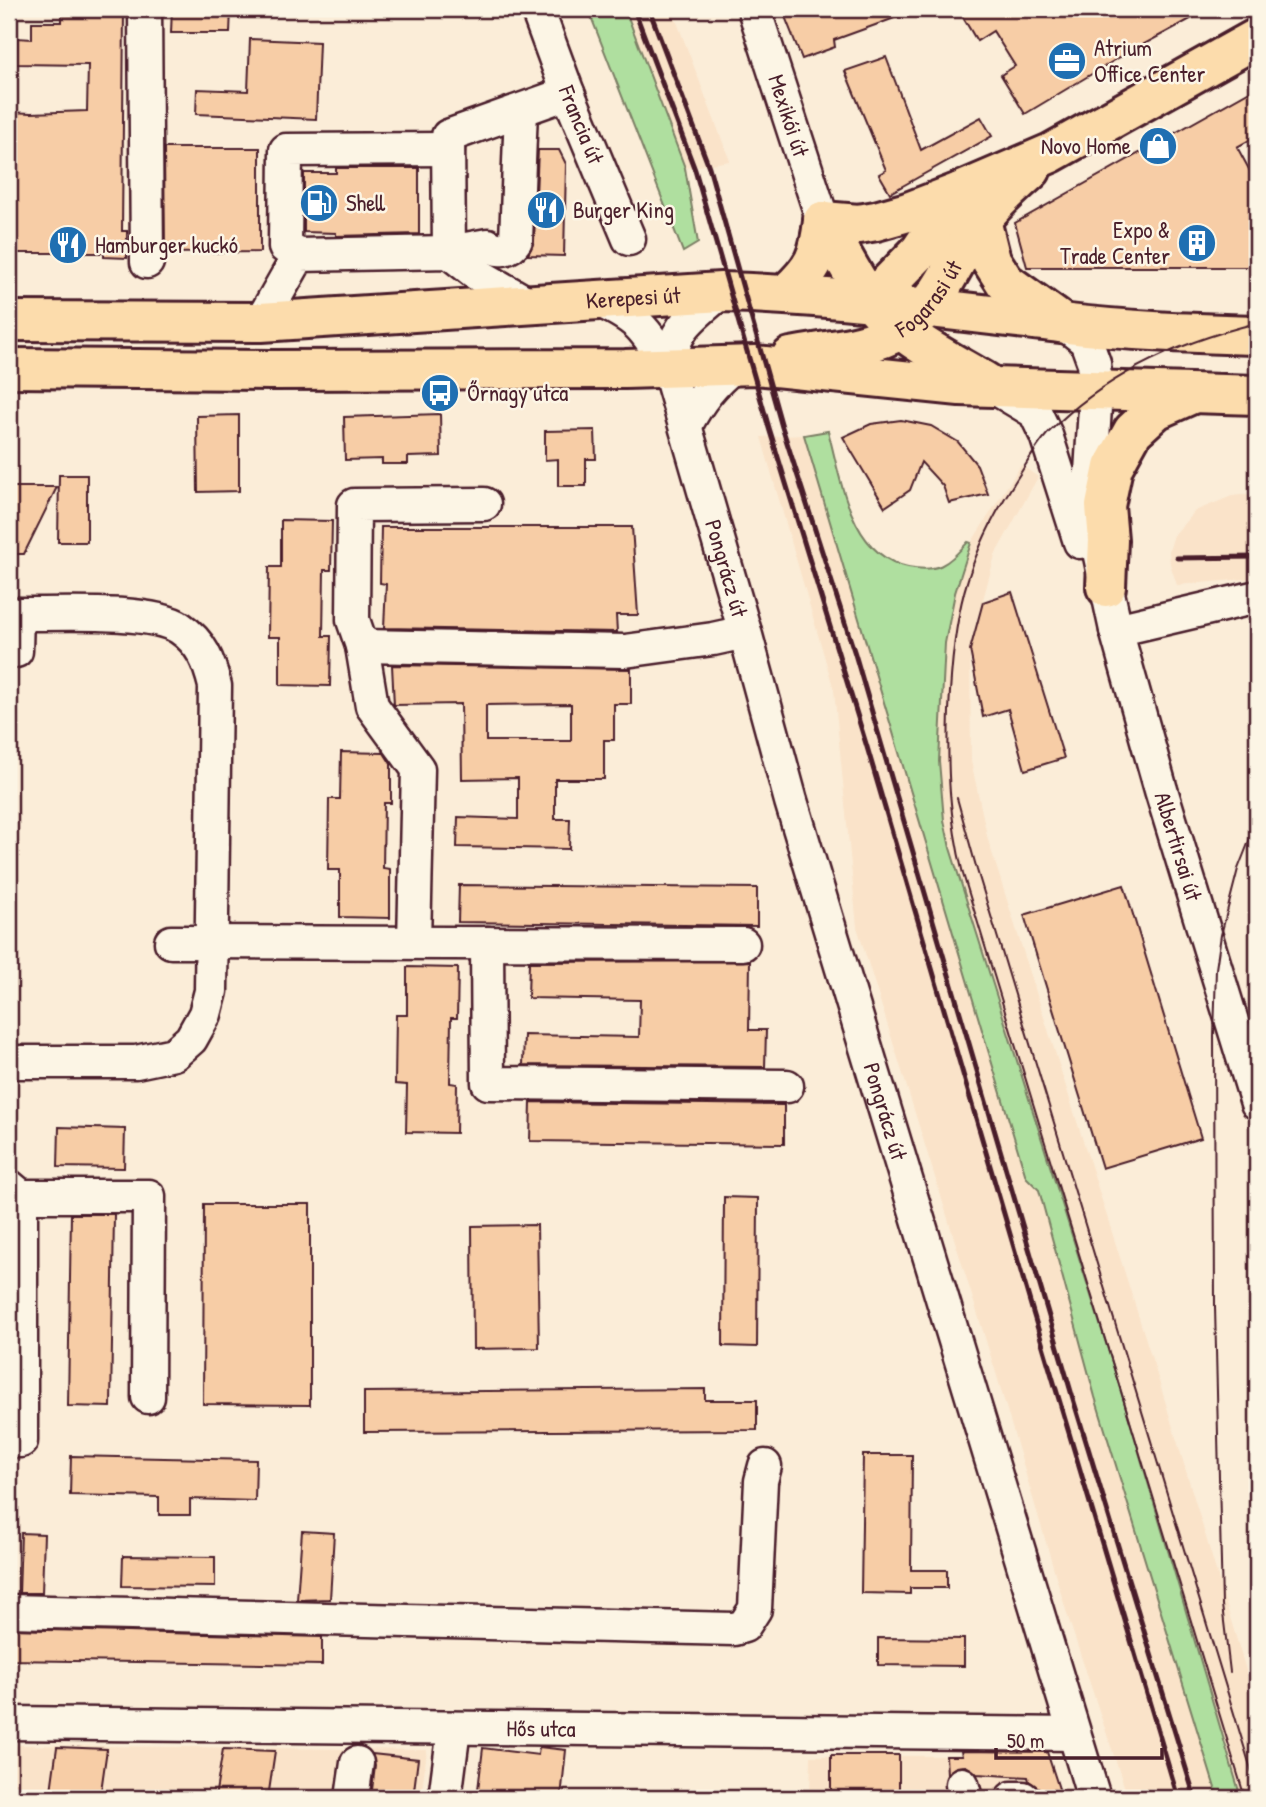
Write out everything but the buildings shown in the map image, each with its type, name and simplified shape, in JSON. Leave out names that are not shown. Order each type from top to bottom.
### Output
[{"type":"main road","points":[[823,221],[859,224],[908,212],[971,206],[1051,153],[1257,38]]},
{"type":"main road","points":[[971,206],[991,260],[1004,282],[1074,332]]},
{"type":"main road","name":"Fogarasi út","points":[[871,301],[920,251],[971,206]]},
{"type":"main road","name":"Fogarasi út","points":[[745,365],[876,340],[915,318],[971,206]]},
{"type":"main road","points":[[787,293],[807,275],[816,259],[823,221]]},
{"type":"main road","points":[[823,221],[871,301]]},
{"type":"main road","name":"Kerepesi út","points":[[9,321],[261,322],[721,292],[787,293],[871,301],[915,318],[1004,316],[1074,332],[1257,335]]},
{"type":"main road","points":[[915,318],[935,353],[995,388]]},
{"type":"main road","points":[[9,368],[285,370],[745,365],[995,388],[1257,395]]},
{"type":"main road","points":[[1106,587],[1108,540],[1105,506],[1113,467],[1133,430],[1156,410],[1193,394]]},
{"type":"street","points":[[145,9],[147,262]]},
{"type":"street","name":"Francia út","points":[[537,9],[568,93],[629,239]]},
{"type":"street","name":"Mexikói út","points":[[754,9],[823,221]]},
{"type":"street","points":[[449,252],[448,136],[568,93]]},
{"type":"street","points":[[448,149],[286,150],[285,247],[299,255],[449,252],[488,244],[496,249],[511,246],[516,240],[521,110]]},
{"type":"street","points":[[449,252],[477,274],[529,304]]},
{"type":"street","points":[[261,322],[299,255]]},
{"type":"street","points":[[668,367],[673,342],[682,327],[721,292]]},
{"type":"street","name":"Pongrácz út","points":[[593,299],[633,318],[668,367],[791,801],[1094,1798]]},
{"type":"street","points":[[1214,334],[1257,323]]},
{"type":"street","name":"Albertirsai út","points":[[1074,332],[1094,363],[1096,391],[1088,505],[1116,630],[1161,790],[1257,1103]]},
{"type":"street","points":[[686,425],[701,398],[716,380],[745,365]]},
{"type":"street","name":"Albertirsai út","points":[[995,388],[1035,412],[1046,435],[1083,552],[1106,587]]},
{"type":"street","points":[[414,942],[418,769],[372,706],[362,646],[353,620],[354,505],[484,504]]},
{"type":"street","points":[[1116,630],[1257,597]]},
{"type":"street","points":[[9,1062],[136,1062],[174,1054],[191,1039],[205,1014],[211,991],[212,942],[215,686],[208,659],[179,628],[159,620],[137,616],[13,614],[16,651]]},
{"type":"street","points":[[362,646],[625,651],[745,632]]},
{"type":"street","points":[[171,942],[743,944]]},
{"type":"street","points":[[487,943],[488,1083],[787,1086]]},
{"type":"street","points":[[9,1441],[22,1441],[15,1191],[149,1196],[148,1397]]},
{"type":"street","points":[[9,1611],[734,1629],[744,1626],[755,1609],[761,1481],[765,1466]]},
{"type":"street","name":"Hős utca","points":[[9,1723],[1074,1734]]},
{"type":"street","points":[[444,1798],[454,1729]]},
{"type":"street","points":[[352,1798],[357,1763]]},
{"type":"street","points":[[1013,1798],[1023,1798]]},
{"type":"shaded area","points":[[625,9],[672,9],[730,161],[685,168]]},
{"type":"shaded area","points":[[804,435],[1026,1177],[1039,1190],[1095,1397],[1218,1798],[1128,1798],[1068,1617],[996,1373],[857,927],[834,690],[761,437]]},
{"type":"shaded area","points":[[1021,465],[1038,477],[995,555],[970,648],[971,761],[988,840],[1159,1381],[1257,1707],[1257,1798],[1241,1798],[1121,1391],[958,875],[944,820],[939,761],[945,643],[955,593],[971,543]]},
{"type":"shaded area","points":[[1257,493],[1257,578],[1177,585],[1169,551],[1174,535],[1195,511],[1232,496]]},
{"type":"shaded area","points":[[9,1745],[427,1750],[421,1798],[9,1798]]},
{"type":"shaded area","points":[[1046,1750],[1062,1798],[810,1798],[811,1756],[961,1756],[961,1751]]},
{"type":"green space","points":[[588,9],[625,9],[685,168],[698,243],[683,252]]},
{"type":"green space","points":[[828,431],[851,512],[873,547],[888,560],[919,569],[936,568],[948,561],[968,542],[971,543],[955,593],[945,643],[939,761],[944,820],[950,848],[1121,1391],[1241,1798],[1218,1798],[1095,1397],[1039,1190],[1026,1177],[804,435]]},
{"type":"tram line","points":[[1245,1798],[963,874],[952,813],[948,732],[954,647],[964,591],[984,537],[998,509],[1040,443],[1071,411],[1119,377],[1200,340],[1257,323]]},
{"type":"tram line","points":[[957,798],[1257,1789]]},
{"type":"tram line","points":[[1230,1672],[1222,1605],[1215,1307],[1216,969],[1221,935],[1238,869],[1257,821]]},
{"type":"railway","points":[[634,9],[695,170],[769,428],[867,747],[1178,1798]]},
{"type":"railway","points":[[649,9],[709,167],[782,427],[855,654],[1074,1402],[1195,1798]]},
{"type":"railway","points":[[1177,558],[1257,557]]},
{"type":"place","name":"Atrium Office Center","points":[[1067,61]]},
{"type":"place","name":"Novo Home","points":[[1158,146]]},
{"type":"place","name":"Shell","points":[[319,203]]},
{"type":"place","name":"Burger King","points":[[546,210]]},
{"type":"place","name":"Expo & Trade Center","points":[[1197,243]]},
{"type":"place","name":"Hamburger kuckó","points":[[68,245]]},
{"type":"place","name":"Őrnagy utca","points":[[440,393]]}]
